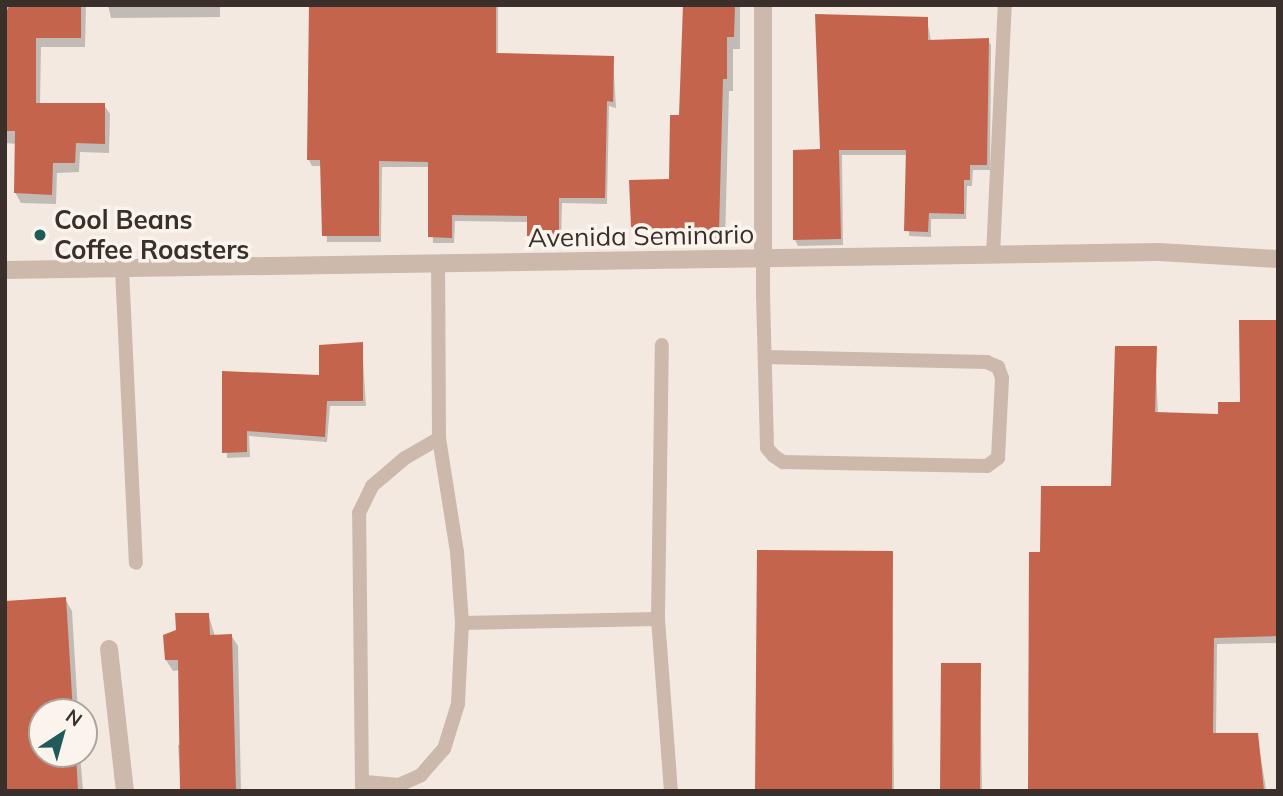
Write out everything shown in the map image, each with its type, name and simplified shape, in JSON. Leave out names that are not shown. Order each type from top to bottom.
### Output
[{"type":"street","points":[[763,5],[763,260]]},
{"type":"street","name":"Avenida Seminario","points":[[5,270],[1160,252],[1278,259]]},
{"type":"street","points":[[109,649],[125,791]]},
{"type":"lane","points":[[993,255],[1005,5]]},
{"type":"lane","points":[[763,260],[765,357],[767,448],[783,461],[987,466],[998,458],[1002,378],[998,367],[987,362],[765,357]]},
{"type":"lane","points":[[438,265],[439,438],[457,552],[462,623],[457,704],[443,749],[421,775],[399,785],[363,786],[359,513],[372,486],[405,458],[439,438]]},
{"type":"lane","points":[[122,269],[136,564]]},
{"type":"lane","points":[[662,345],[657,619],[671,791]]},
{"type":"lane","points":[[462,623],[657,619]]},
{"type":"building","points":[[10,5],[81,5],[81,38],[36,38],[36,103],[105,103],[105,144],[76,143],[75,163],[53,163],[52,195],[14,193],[15,131],[5,131],[5,14]]},
{"type":"building","points":[[309,5],[496,5],[496,53],[614,56],[613,102],[607,101],[605,198],[559,198],[559,236],[527,236],[527,216],[452,215],[452,238],[428,237],[428,162],[379,161],[379,236],[322,236],[320,160],[307,160]]},
{"type":"building","points":[[683,5],[735,5],[734,37],[727,37],[727,79],[723,79],[719,231],[631,227],[629,180],[669,179],[670,115],[679,115]]},
{"type":"building","points":[[815,14],[928,17],[928,40],[989,38],[987,165],[970,165],[970,180],[964,180],[964,214],[929,213],[928,232],[904,231],[906,150],[839,150],[841,239],[793,240],[793,150],[820,149]]},
{"type":"building","points":[[1239,320],[1278,320],[1278,636],[1214,638],[1213,733],[1258,733],[1264,791],[1028,791],[1029,552],[1040,552],[1041,486],[1111,486],[1115,346],[1157,346],[1155,412],[1218,414],[1218,402],[1240,402]]},
{"type":"building","points":[[363,342],[363,401],[327,401],[325,437],[247,431],[247,452],[222,453],[222,371],[319,375],[319,345]]},
{"type":"building","points":[[757,550],[893,551],[892,791],[755,791]]},
{"type":"building","points":[[66,597],[72,698],[28,698],[28,768],[77,768],[78,791],[5,791],[5,601]]},
{"type":"building","points":[[175,613],[209,613],[210,635],[232,634],[236,791],[180,791],[178,660],[165,660],[163,635],[176,630]]},
{"type":"building","points":[[941,663],[981,663],[980,791],[940,791]]},
{"type":"place","name":"Cool Beans Coffee Roasters","points":[[40,235]]}]
